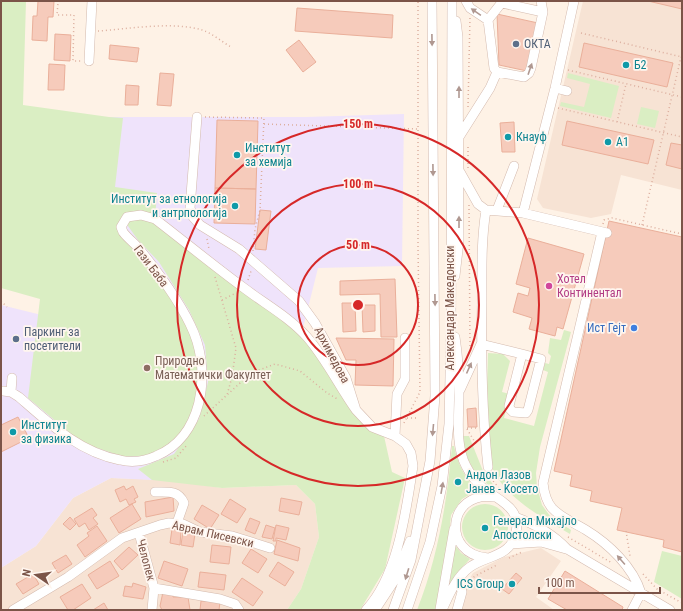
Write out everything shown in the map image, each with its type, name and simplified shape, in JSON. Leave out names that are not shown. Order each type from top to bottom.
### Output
[{"type":"street","points":[[89,61],[92,1]]},
{"type":"street","name":"Александар Македонски","points":[[393,610],[411,560],[417,522],[430,461],[435,396],[432,1]]},
{"type":"street","points":[[466,1],[470,8],[488,20]]},
{"type":"street","points":[[497,72],[521,77],[527,76],[529,73],[543,12],[541,1]]},
{"type":"street","points":[[523,213],[555,88],[574,1]]},
{"type":"street","points":[[459,137],[490,88],[497,72],[493,62],[488,20],[502,2],[543,12]]},
{"type":"street","points":[[451,288],[455,276],[459,241],[458,37],[457,23],[452,4]]},
{"type":"street","name":"Александар Македонски","points":[[407,610],[430,542],[442,486],[448,424],[451,328],[452,4]]},
{"type":"street","points":[[555,88],[567,91]]},
{"type":"street","name":"Архимедова","points":[[197,117],[190,208],[193,217],[204,228],[239,249],[299,301],[315,323],[346,378],[356,410],[372,427],[396,436],[406,444],[411,453],[413,466],[411,481],[395,554],[388,576],[366,610]]},
{"type":"street","points":[[497,210],[514,166]]},
{"type":"street","points":[[459,168],[478,204],[486,210],[523,213],[604,232],[545,468],[543,483],[545,495],[553,509],[600,539],[635,577],[641,593],[632,610]]},
{"type":"street","points":[[486,210],[482,240],[481,344],[483,427],[487,470]]},
{"type":"street","name":"Гази Баба","points":[[12,378],[7,392],[69,439],[92,452],[108,457],[135,462],[153,458],[173,448],[186,433],[196,410],[202,383],[200,358],[194,333],[178,304],[149,261],[137,246],[126,236],[121,227],[127,217],[133,215],[148,216],[155,219],[244,288],[288,319],[306,336],[322,355],[356,410]]},
{"type":"street","points":[[441,610],[459,578],[469,568],[488,558],[497,556],[511,544],[515,536],[517,526],[511,508],[499,495],[482,487],[472,476],[462,457],[458,423],[459,394],[457,349],[451,328]]},
{"type":"street","points":[[396,436],[397,394],[405,379],[405,338]]},
{"type":"street","points":[[481,344],[522,354],[541,359],[528,410],[523,414],[513,412],[510,410],[509,406],[522,354]]},
{"type":"street","points":[[459,394],[481,344]]},
{"type":"street","points":[[155,492],[175,493],[181,496],[184,503],[177,523]]},
{"type":"street","points":[[441,610],[455,523],[461,508],[474,498],[484,495],[499,495]]},
{"type":"street","points":[[515,517],[532,523],[555,536],[567,549]]},
{"type":"street","points":[[375,610],[394,581],[417,522]]},
{"type":"street","name":"Аврам Писевски","points":[[13,610],[68,577],[122,538],[160,525],[177,523],[200,532],[232,536],[270,548]]},
{"type":"street","points":[[455,523],[457,539],[466,551],[480,557],[488,558]]},
{"type":"street","name":"Челопек","points":[[139,533],[154,588],[152,610]]},
{"type":"street","points":[[511,544],[541,542],[567,549],[670,610]]},
{"type":"street","points":[[457,610],[462,592],[459,578]]},
{"type":"street","points":[[154,588],[220,599],[235,604],[239,610]]},
{"type":"path","points":[[60,1],[58,3],[57,15],[74,15],[73,61]]},
{"type":"path","points":[[416,418],[407,418],[420,392],[418,1]]},
{"type":"path","points":[[90,32],[152,27],[191,27],[204,31],[231,47]]},
{"type":"path","points":[[581,33],[682,57],[642,225]]},
{"type":"path","points":[[566,69],[682,97]]},
{"type":"path","points":[[617,122],[626,84]]},
{"type":"path","points":[[556,108],[682,137]]},
{"type":"path","points":[[197,117],[264,118],[260,210],[255,229],[249,279],[244,288],[222,300]]},
{"type":"path","points":[[264,124],[418,129]]},
{"type":"path","points":[[604,232],[604,220],[608,219],[682,234]]},
{"type":"path","points":[[204,228],[211,263],[236,348],[232,377],[227,395]]},
{"type":"path","points":[[1,301],[7,307]]},
{"type":"path","points":[[204,416],[252,373],[275,364],[300,372],[327,393],[344,403]]},
{"type":"path","points":[[467,422],[467,428],[476,443],[478,451]]},
{"type":"path","points":[[161,463],[176,458],[190,441]]},
{"type":"path","points":[[487,470],[499,495]]},
{"type":"path","points":[[567,537],[622,568],[631,562],[626,531]]},
{"type":"path","points":[[506,560],[524,552]]},
{"type":"path","points":[[462,592],[475,576],[500,563]]},
{"type":"path","points":[[642,573],[657,589],[682,603]]},
{"type":"shaded area","points":[[583,1],[682,1],[682,190],[621,175],[611,214],[591,218],[543,208],[537,199]]},
{"type":"shaded area","name":"Природно Математички Факултет","points":[[404,114],[402,266],[318,268],[282,412],[176,458],[152,480],[111,478],[73,498],[36,546],[1,568],[1,305],[74,323],[109,117],[306,117]]},
{"type":"shaded area","points":[[111,478],[169,480],[222,488],[296,485],[315,504],[319,537],[301,589],[287,610],[1,610],[1,568],[36,546],[73,498]]},
{"type":"shaded area","points":[[541,548],[561,561],[536,597],[554,610],[455,610],[461,592],[473,573],[504,557]]},
{"type":"green space","points":[[1,1],[26,1],[23,105],[123,118],[115,187],[157,193],[155,219],[133,215],[121,227],[178,304],[200,359],[197,405],[173,447],[154,455],[124,457],[82,443],[28,398],[40,299],[1,288]]},
{"type":"green space","points":[[568,73],[619,86],[611,118],[560,106],[561,102],[584,107],[590,84],[567,78]]},
{"type":"green space","points":[[641,107],[659,111],[655,128],[637,124]]},
{"type":"green space","points":[[131,219],[152,221],[291,326],[310,345],[339,388],[384,436],[392,472],[405,478],[385,569],[360,610],[287,610],[301,589],[319,537],[315,504],[296,485],[222,488],[152,480],[138,469],[174,454],[199,419],[208,382],[205,345],[189,310],[159,262],[138,240],[128,226]]},
{"type":"green space","points":[[564,330],[571,332],[540,447],[536,473],[537,487],[542,505],[550,516],[571,530],[570,534],[549,522],[518,500],[509,492],[494,472],[492,468],[489,442],[487,391],[488,353],[503,354],[510,361],[502,392],[510,394],[504,418],[534,426],[548,372],[543,370],[545,363],[549,364],[551,356],[548,353],[550,338],[561,340]]},
{"type":"green space","points":[[463,436],[469,436],[483,471],[495,489],[481,479],[472,467],[468,460]]},
{"type":"green space","points":[[452,446],[454,446],[457,459],[465,475],[477,490],[462,499],[451,515],[447,557],[436,610],[417,610],[431,570],[436,550],[444,509]]},
{"type":"green space","points":[[480,504],[490,504],[498,508],[504,514],[508,522],[508,532],[504,540],[498,546],[490,550],[480,550],[472,546],[466,540],[462,532],[462,522],[466,514],[472,508]]},
{"type":"green space","points":[[455,545],[461,553],[470,559],[456,574],[449,587]]},
{"type":"green space","points":[[662,551],[682,556],[682,599],[654,582]]},
{"type":"building","points":[[38,1],[54,1],[53,17],[48,17],[47,41],[32,40],[33,16],[37,16]]},
{"type":"building","points":[[648,1],[682,1],[682,9]]},
{"type":"building","points":[[297,8],[393,15],[392,38],[295,31]]},
{"type":"building","name":"ОКТА","points":[[497,14],[538,23],[527,71],[499,65]]},
{"type":"building","points":[[55,34],[71,35],[70,61],[54,60]]},
{"type":"building","points":[[299,40],[316,62],[303,72],[286,50]]},
{"type":"building","name":"Б2","points":[[584,43],[673,63],[667,87],[579,67]]},
{"type":"building","points":[[110,45],[139,48],[137,62],[109,59]]},
{"type":"building","points":[[49,64],[65,65],[64,90],[48,90]]},
{"type":"building","points":[[160,73],[174,74],[171,106],[157,105]]},
{"type":"building","points":[[126,85],[139,86],[138,105],[125,105]]},
{"type":"building","name":"Институт за хемија","points":[[217,120],[258,121],[256,189],[215,188]]},
{"type":"building","name":"А1","points":[[567,121],[654,140],[648,164],[562,145]]},
{"type":"building","name":"Кнауф","points":[[514,122],[515,152],[502,152],[500,123]]},
{"type":"building","points":[[671,143],[682,145],[682,169],[666,165]]},
{"type":"building","name":"Институт за етнологија и антрпологија","points":[[215,188],[256,189],[255,224],[214,223]]},
{"type":"building","points":[[260,210],[271,211],[266,250],[255,249]]},
{"type":"building","name":"Ист Гејт","points":[[609,221],[682,237],[682,552],[663,547],[664,540],[617,530],[622,508],[590,501],[592,491],[570,486],[572,475],[554,471]]},
{"type":"building","name":"Хотел Континентал","points":[[528,238],[584,254],[563,329],[557,327],[555,336],[529,329],[532,318],[513,312],[518,293],[528,296],[530,288],[516,284]]},
{"type":"building","points":[[395,279],[397,337],[381,337],[380,294],[340,295],[340,281]]},
{"type":"building","points":[[342,303],[355,303],[356,331],[343,332]]},
{"type":"building","points":[[362,305],[375,305],[375,331],[363,332]]},
{"type":"building","points":[[336,338],[394,339],[393,386],[355,385],[356,360],[346,360]]},
{"type":"building","points":[[476,408],[477,427],[468,427],[467,409]]},
{"type":"building","name":"Институт за физика","points":[[18,417],[29,438],[1,452],[1,425]]},
{"type":"building","points":[[124,486],[126,490],[133,486],[138,497],[134,499],[136,502],[129,505],[126,499],[120,502],[115,490]]},
{"type":"building","points":[[173,497],[174,511],[146,517],[145,502]]},
{"type":"building","points":[[281,498],[302,502],[299,515],[279,511]]},
{"type":"building","points":[[230,499],[246,509],[237,523],[221,514]]},
{"type":"building","points":[[132,504],[141,519],[119,533],[110,518]]},
{"type":"building","points":[[202,505],[219,515],[210,529],[194,519]]},
{"type":"building","points":[[92,508],[97,515],[93,518],[98,524],[89,530],[85,523],[79,527],[74,519]]},
{"type":"building","points":[[70,517],[76,524],[70,530],[63,524]]},
{"type":"building","points":[[250,518],[260,522],[255,534],[245,530]]},
{"type":"building","points":[[266,525],[275,528],[272,539],[262,537]]},
{"type":"building","points":[[276,525],[289,528],[286,540],[276,538],[276,541],[273,541]]},
{"type":"building","points":[[97,526],[107,541],[85,557],[77,545],[89,536],[87,533]]},
{"type":"building","points":[[172,529],[181,531],[180,545],[170,543]]},
{"type":"building","points":[[183,531],[195,534],[193,547],[181,545]]},
{"type":"building","points":[[277,540],[300,548],[298,561],[274,554]]},
{"type":"building","points":[[212,545],[231,547],[229,564],[210,562]]},
{"type":"building","points":[[129,547],[138,555],[122,570],[114,561]]},
{"type":"building","points":[[251,549],[267,559],[258,573],[242,563]]},
{"type":"building","points":[[66,555],[72,564],[58,573],[52,563]]},
{"type":"building","points":[[110,561],[119,576],[97,589],[88,575]]},
{"type":"building","points":[[164,561],[188,569],[182,586],[158,578]]},
{"type":"building","points":[[278,562],[294,572],[285,586],[269,576]]},
{"type":"building","points":[[565,571],[623,607],[622,610],[567,610],[548,599]]},
{"type":"building","points":[[200,572],[226,575],[224,590],[198,587]]},
{"type":"building","name":"ICS Group","points":[[516,573],[522,578],[509,594],[502,589]]},
{"type":"building","points":[[33,574],[39,584],[23,594],[16,584]]},
{"type":"building","points":[[242,578],[263,592],[253,606],[232,592]]},
{"type":"building","points":[[133,583],[146,587],[143,599],[123,596],[125,586],[132,587]]},
{"type":"building","points":[[82,584],[91,598],[73,610],[68,610],[60,597]]},
{"type":"building","points":[[163,592],[173,592],[173,597],[188,597],[190,610],[162,610],[160,606]]},
{"type":"building","points":[[201,601],[220,602],[219,610],[200,610]]},
{"type":"building","points":[[104,603],[108,610],[93,610]]},
{"type":"place","name":"ОКТА","points":[[516,44]]},
{"type":"place","name":"Б2","points":[[626,65]]},
{"type":"place","name":"Кнауф","points":[[508,137]]},
{"type":"place","name":"А1","points":[[608,142]]},
{"type":"place","name":"Институт за хемија","points":[[237,155]]},
{"type":"place","name":"Институт за етнологија и антрпологија","points":[[235,206]]},
{"type":"place","name":"Хотел Континентал","points":[[549,286]]},
{"type":"place","name":"Ист Гејт","points":[[634,328]]},
{"type":"place","name":"Паркинг за посетители","points":[[16,339]]},
{"type":"place","name":"Природно Математички Факултет","points":[[147,368]]},
{"type":"place","name":"Институт за физика","points":[[13,432]]},
{"type":"place","name":"Андон Лазов Јанев - Ќосето","points":[[458,482]]},
{"type":"place","name":"Генерал Михајло Апостолски","points":[[485,528]]},
{"type":"place","name":"ICS Group","points":[[512,584]]}]
